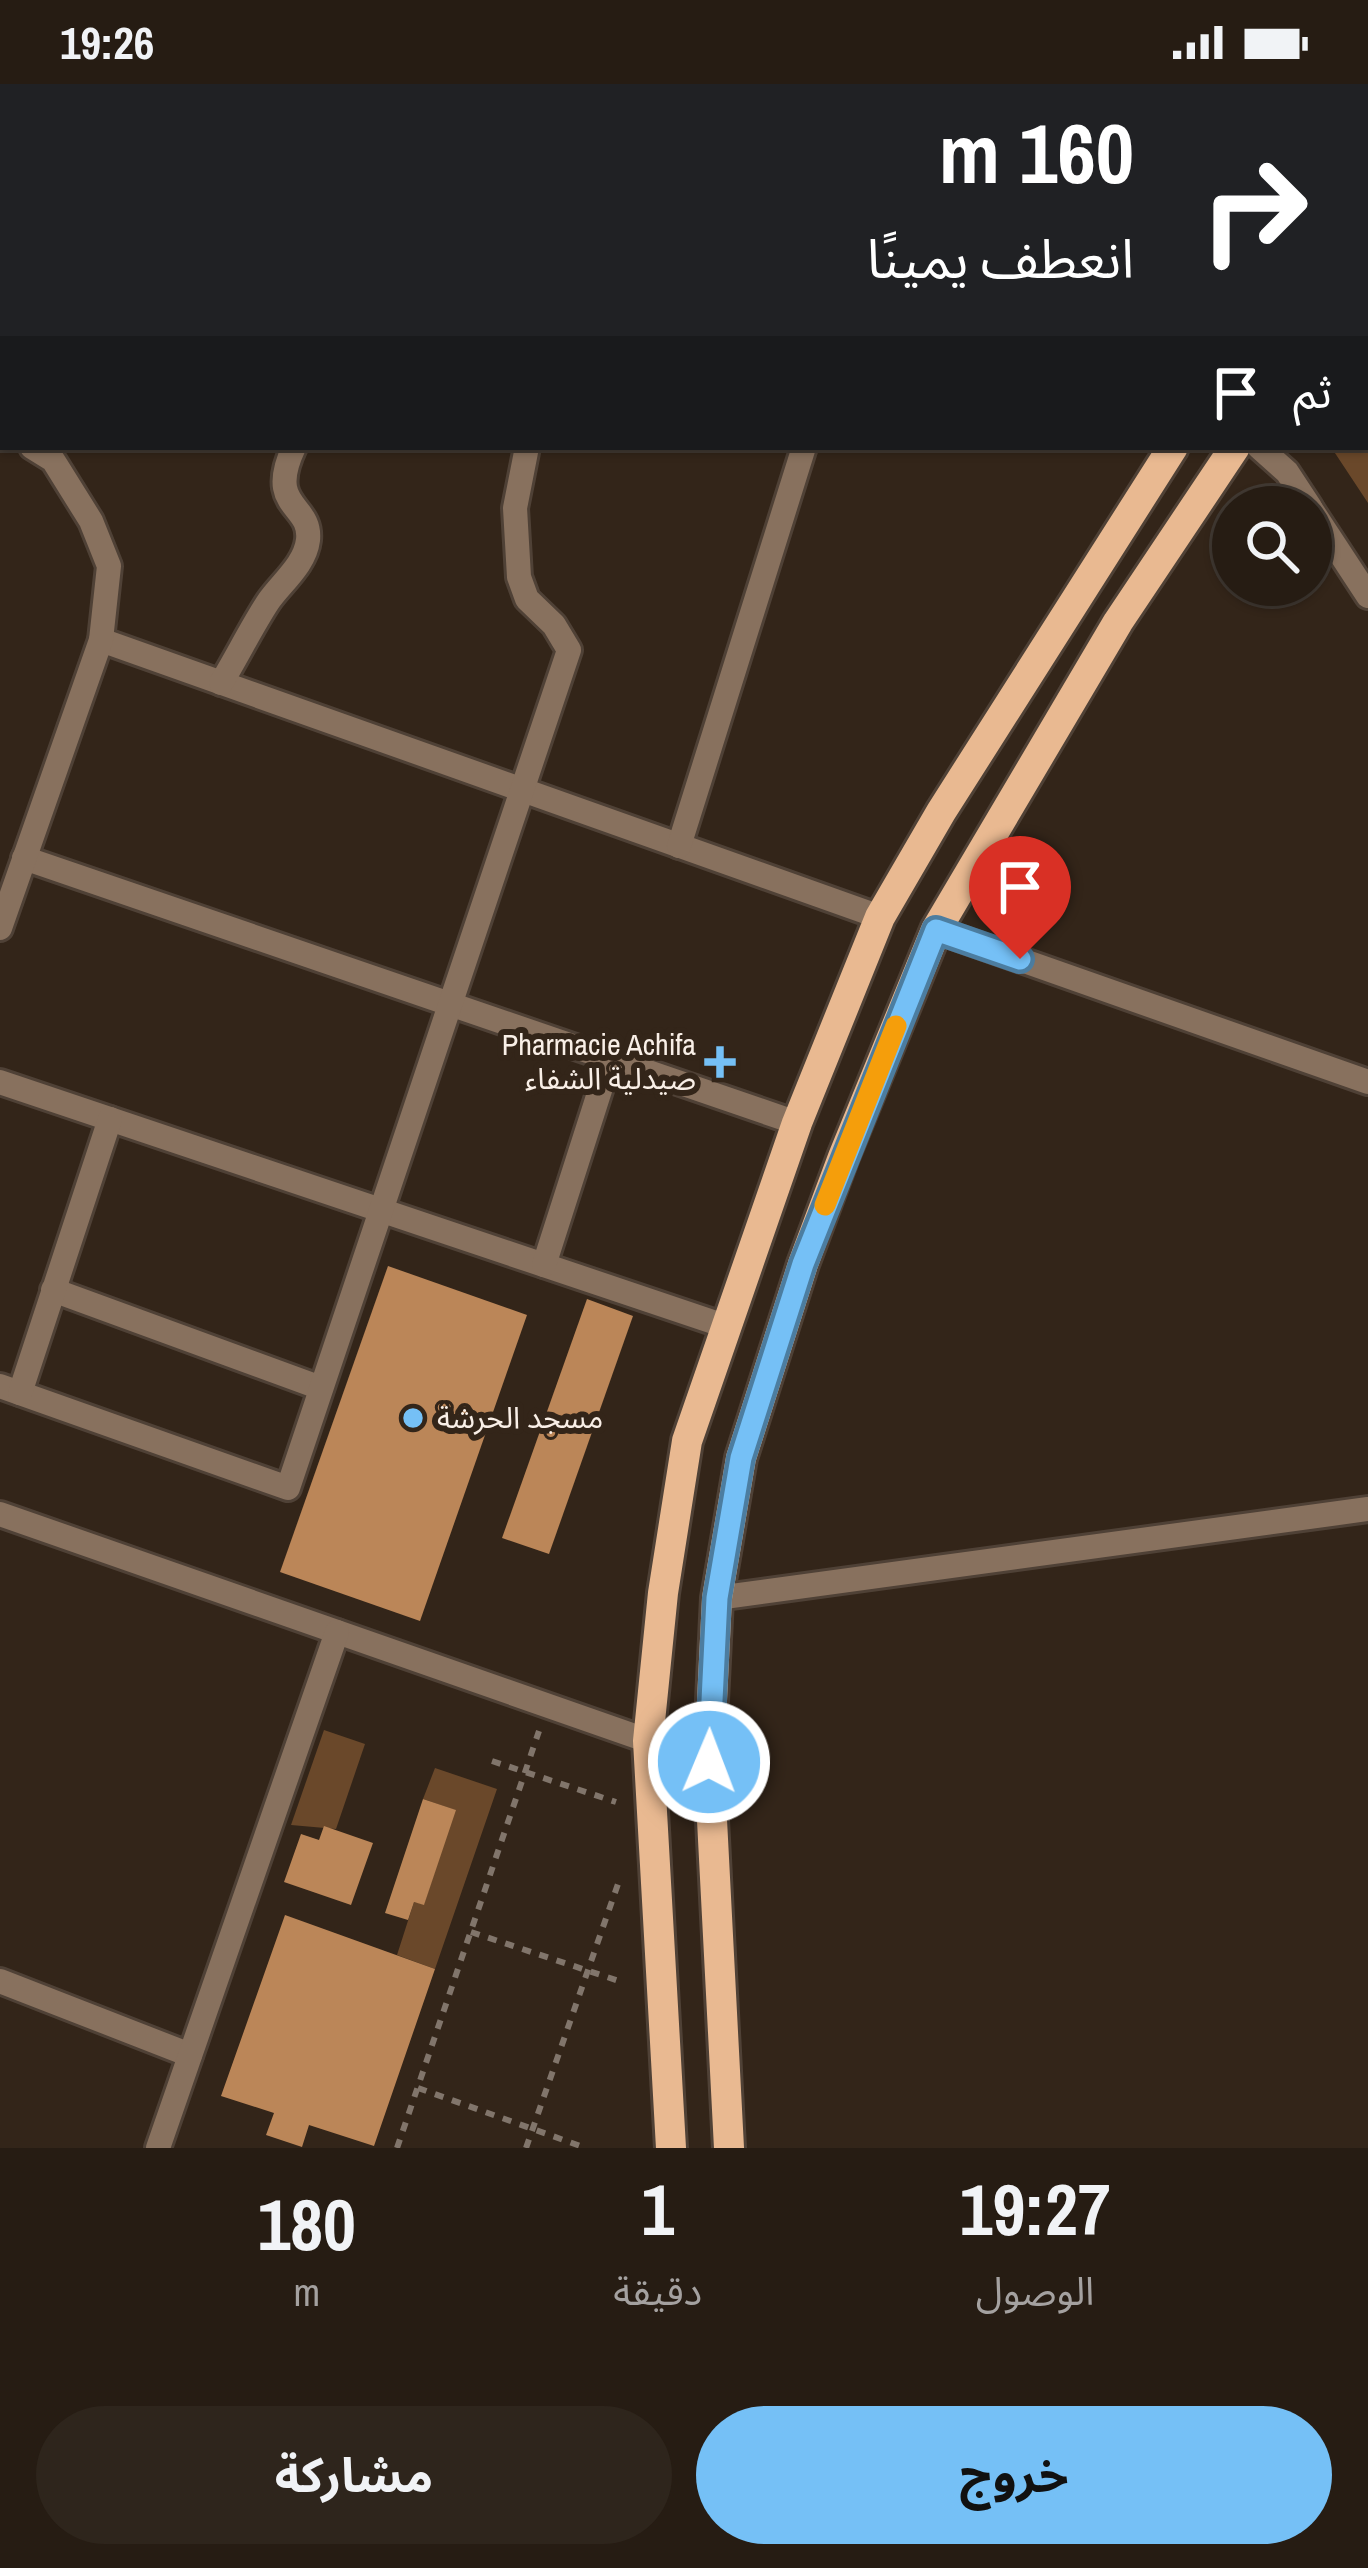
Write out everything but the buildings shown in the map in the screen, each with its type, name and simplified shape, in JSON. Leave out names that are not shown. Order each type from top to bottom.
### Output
[{"type":"main road","points":[[671,2148],[648,1741],[663,1593],[687,1442],[797,1123],[880,917],[941,812],[1171,450]]},
{"type":"main road","points":[[729,2148],[709,1762],[717,1598],[741,1458],[764,1379],[843,1157],[936,930],[1118,622],[1233,450]]},
{"type":"street","points":[[221,683],[268,602],[300,562],[308,541],[307,529],[284,494],[283,479],[293,450]]},
{"type":"street","points":[[110,1119],[53,1291],[10,1390],[288,1488],[569,650],[554,625],[527,599],[519,577],[515,508],[526,450]]},
{"type":"street","points":[[680,846],[803,450]]},
{"type":"street","points":[[1262,450],[1296,486]]},
{"type":"street","points":[[0,928],[101,640],[109,566],[91,521],[49,451]]},
{"type":"street","points":[[1332,541],[1368,596]]},
{"type":"street","points":[[101,640],[880,917]]},
{"type":"street","points":[[24,858],[797,1123]]},
{"type":"street","points":[[936,930],[1368,1082]]},
{"type":"street","points":[[544,1264],[610,1059]]},
{"type":"street","points":[[0,1082],[725,1325]]},
{"type":"street","points":[[53,1291],[321,1388]]},
{"type":"street","points":[[717,1598],[1368,1509]]},
{"type":"street","points":[[0,1514],[709,1762]]},
{"type":"street","points":[[158,2148],[337,1632]]},
{"type":"street","points":[[0,1981],[190,2055]]},
{"type":"path","points":[[397,2148],[548,1706]]},
{"type":"path","points":[[493,1761],[616,1802]]},
{"type":"path","points":[[526,2148],[618,1884]]},
{"type":"path","points":[[471,1932],[622,1982]]},
{"type":"path","points":[[418,2088],[586,2148]]},
{"type":"shaded area","points":[[1333,450],[1368,450],[1368,503]]},
{"type":"shaded area","points":[[324,1730],[365,1744],[336,1829],[291,1825]]},
{"type":"shaded area","points":[[435,1768],[497,1789],[435,1969],[397,1955],[414,1902],[424,1904],[455,1810],[423,1799]]},
{"type":"slow traffic","points":[[825,1205],[896,1026]]},
{"type":"place","name":"Pharmacie Achifa صيدلية الشفاء","points":[[720,1062]]},
{"type":"place","name":"مسجد الحرشة","points":[[413,1418]]},
{"type":"route","points":[[709,1762],[717,1598],[741,1458],[843,1157],[936,930],[1020,959]]}]
